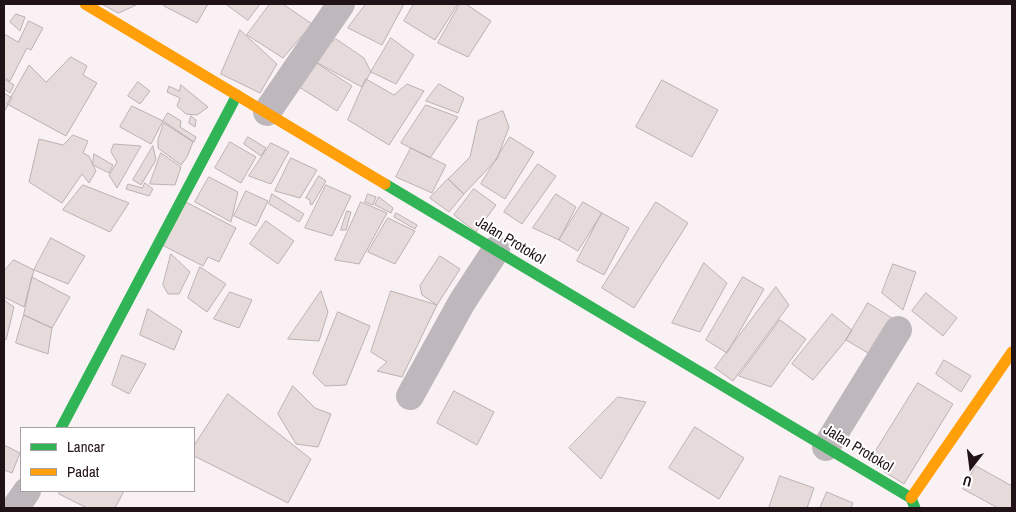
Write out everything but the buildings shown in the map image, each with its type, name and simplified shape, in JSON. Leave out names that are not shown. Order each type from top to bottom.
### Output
[{"type":"street","name":"Jalan Protokol","points":[[85,4],[826,447],[913,503]]},
{"type":"street","points":[[267,112],[341,4]]},
{"type":"street","points":[[62,427],[237,95]]},
{"type":"street","points":[[410,396],[462,302],[496,250]]},
{"type":"street","points":[[826,447],[898,330]]},
{"type":"street","points":[[913,503],[1012,352]]},
{"type":"street","points":[[15,508],[27,492]]},
{"type":"traffic: fast","points":[[62,427],[237,95]]},
{"type":"traffic: fast","points":[[385,184],[911,498],[915,508]]},
{"type":"traffic: slow","points":[[85,4],[385,184]]},
{"type":"traffic: slow","points":[[911,498],[1012,352]]}]
